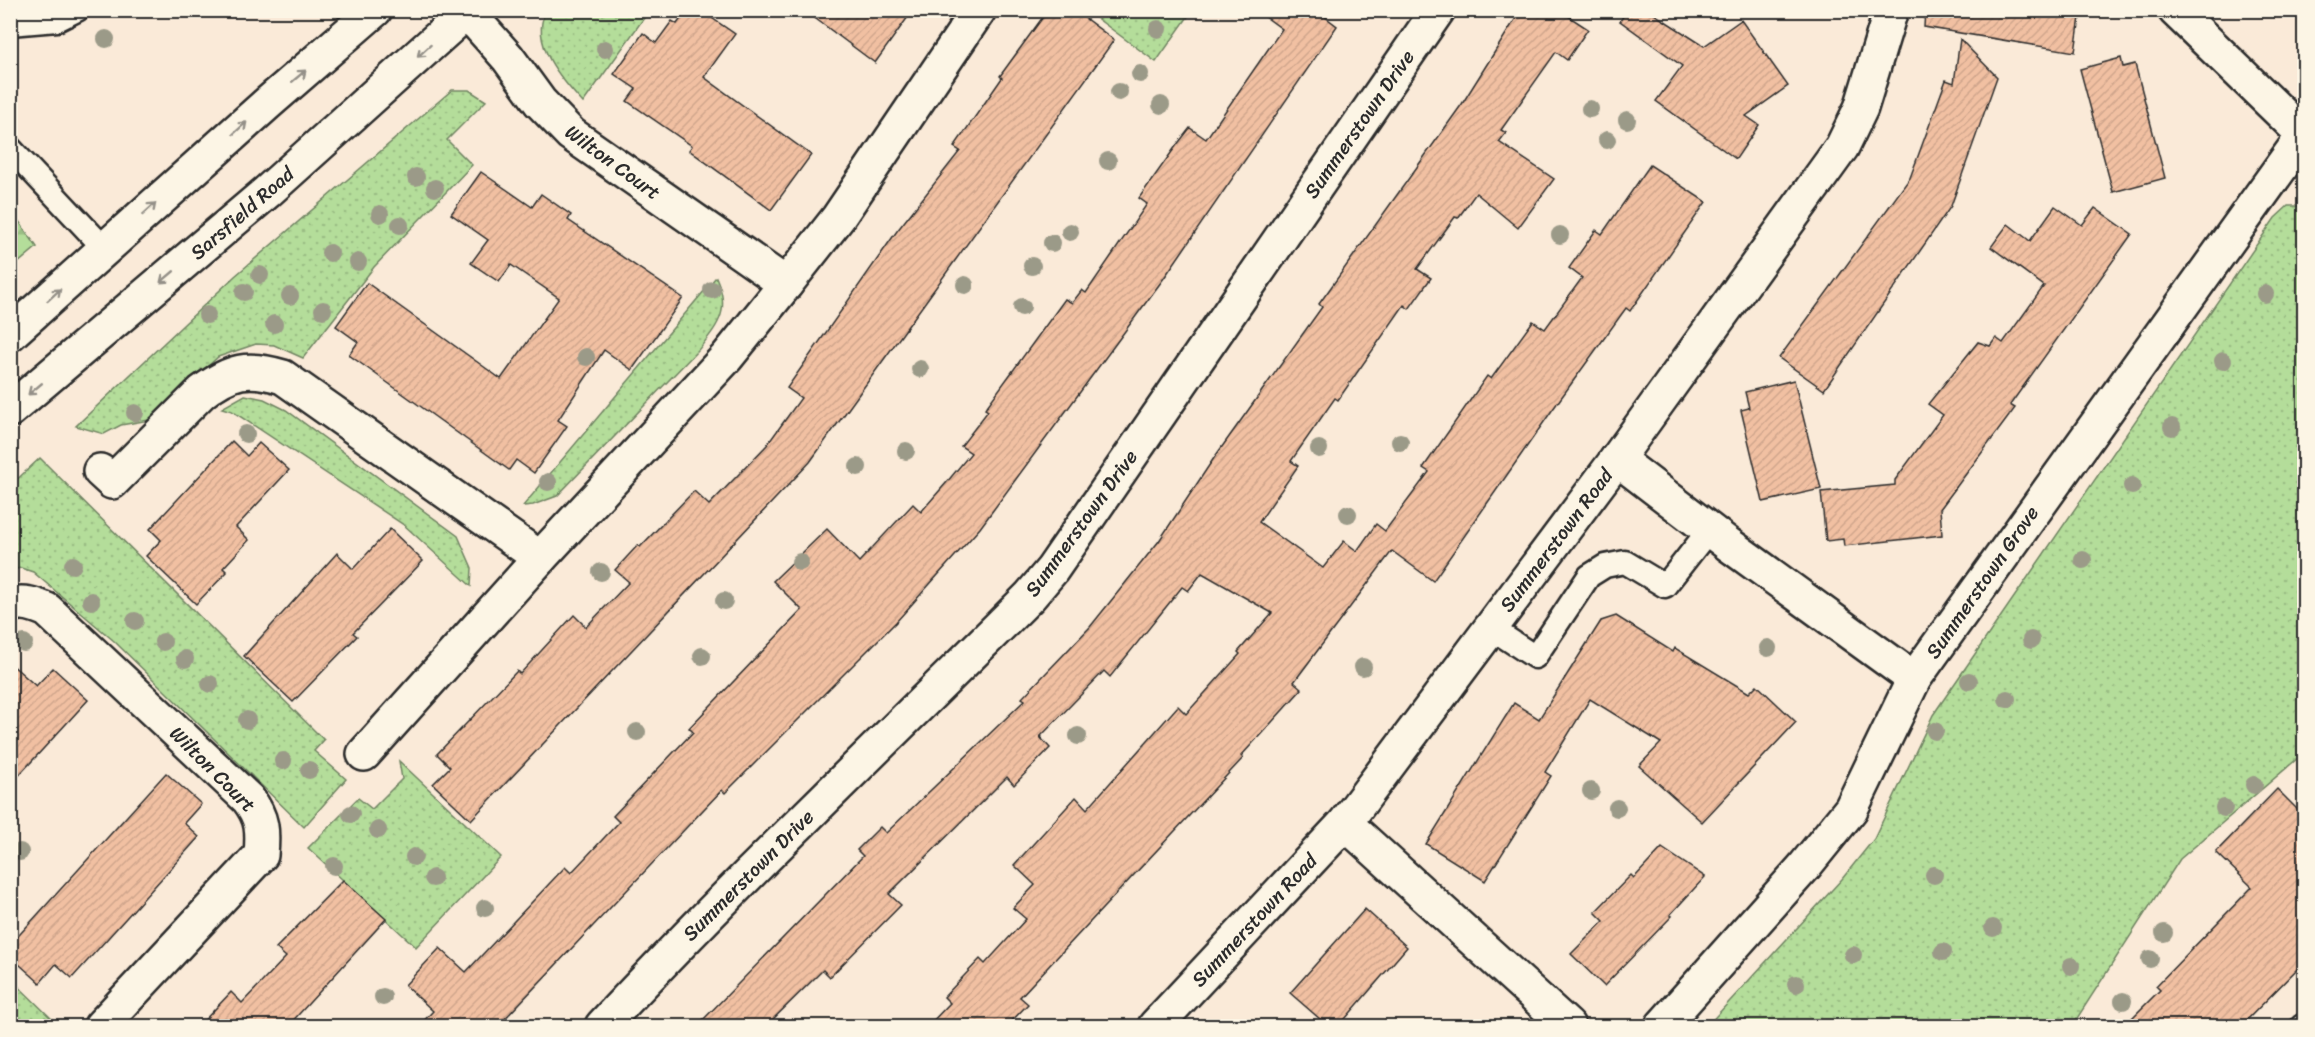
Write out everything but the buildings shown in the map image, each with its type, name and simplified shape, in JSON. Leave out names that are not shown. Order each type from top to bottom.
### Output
[{"type":"street","points":[[10,334],[375,10]]},
{"type":"street","points":[[364,754],[540,558],[727,357],[838,218],[979,10]]},
{"type":"street","name":"Summerstown Drive","points":[[602,1026],[708,914],[848,773],[1030,596],[1052,570],[1438,10]]},
{"type":"street","name":"Summerstown Road","points":[[1155,1026],[1345,823],[1617,459],[1842,147],[1861,108],[1891,10]]},
{"type":"street","points":[[2175,10],[2304,135]]},
{"type":"street","name":"Wilton Court","points":[[467,11],[508,58],[540,102],[571,134],[786,284]]},
{"type":"street","name":"Sarsfield Road","points":[[10,410],[267,192],[467,11]]},
{"type":"street","name":"Summerstown Grove","points":[[1662,1026],[1845,818],[1867,779],[1914,679],[2304,135]]},
{"type":"street","points":[[100,471],[112,482],[202,392],[217,381],[238,372],[260,369],[283,377],[540,558]]},
{"type":"street","points":[[1617,459],[1709,530],[1914,679]]},
{"type":"street","name":"Wilton Court","points":[[10,605],[33,604],[47,610],[248,800],[259,813],[264,829],[261,855],[101,1026]]},
{"type":"street","points":[[1345,823],[1568,1026]]},
{"type":"lane","points":[[10,24],[57,20],[77,10]]},
{"type":"lane","points":[[10,148],[105,249]]},
{"type":"lane","points":[[1491,628],[1535,657],[1589,576],[1605,566],[1625,562],[1665,586],[1709,530]]},
{"type":"green space","points":[[546,10],[649,11],[583,103],[558,72],[545,48],[542,23]]},
{"type":"green space","points":[[1087,11],[1192,11],[1156,62]]},
{"type":"green space","points":[[452,90],[469,90],[486,101],[447,140],[472,165],[374,267],[303,358],[274,345],[256,344],[218,357],[149,420],[121,425],[104,434],[76,426],[235,276]]},
{"type":"green space","points":[[2288,206],[2304,206],[2304,753],[2180,859],[2072,1026],[1707,1026],[1842,879],[1874,839],[1933,715],[2275,218]]},
{"type":"green space","points":[[11,210],[37,247],[10,269]]},
{"type":"green space","points":[[716,277],[722,299],[721,316],[699,349],[557,496],[533,505],[523,506]]},
{"type":"green space","points":[[245,395],[264,399],[286,410],[458,536],[472,568],[471,586],[404,525],[232,411],[222,408]]},
{"type":"green space","points":[[40,458],[324,740],[314,751],[346,779],[304,827],[114,641],[33,572],[21,568],[11,570],[11,485]]},
{"type":"green space","points":[[399,761],[501,857],[416,947],[308,848],[358,798],[372,809],[402,779]]},
{"type":"green space","points":[[11,979],[55,1022],[51,1026],[11,1026]]}]
